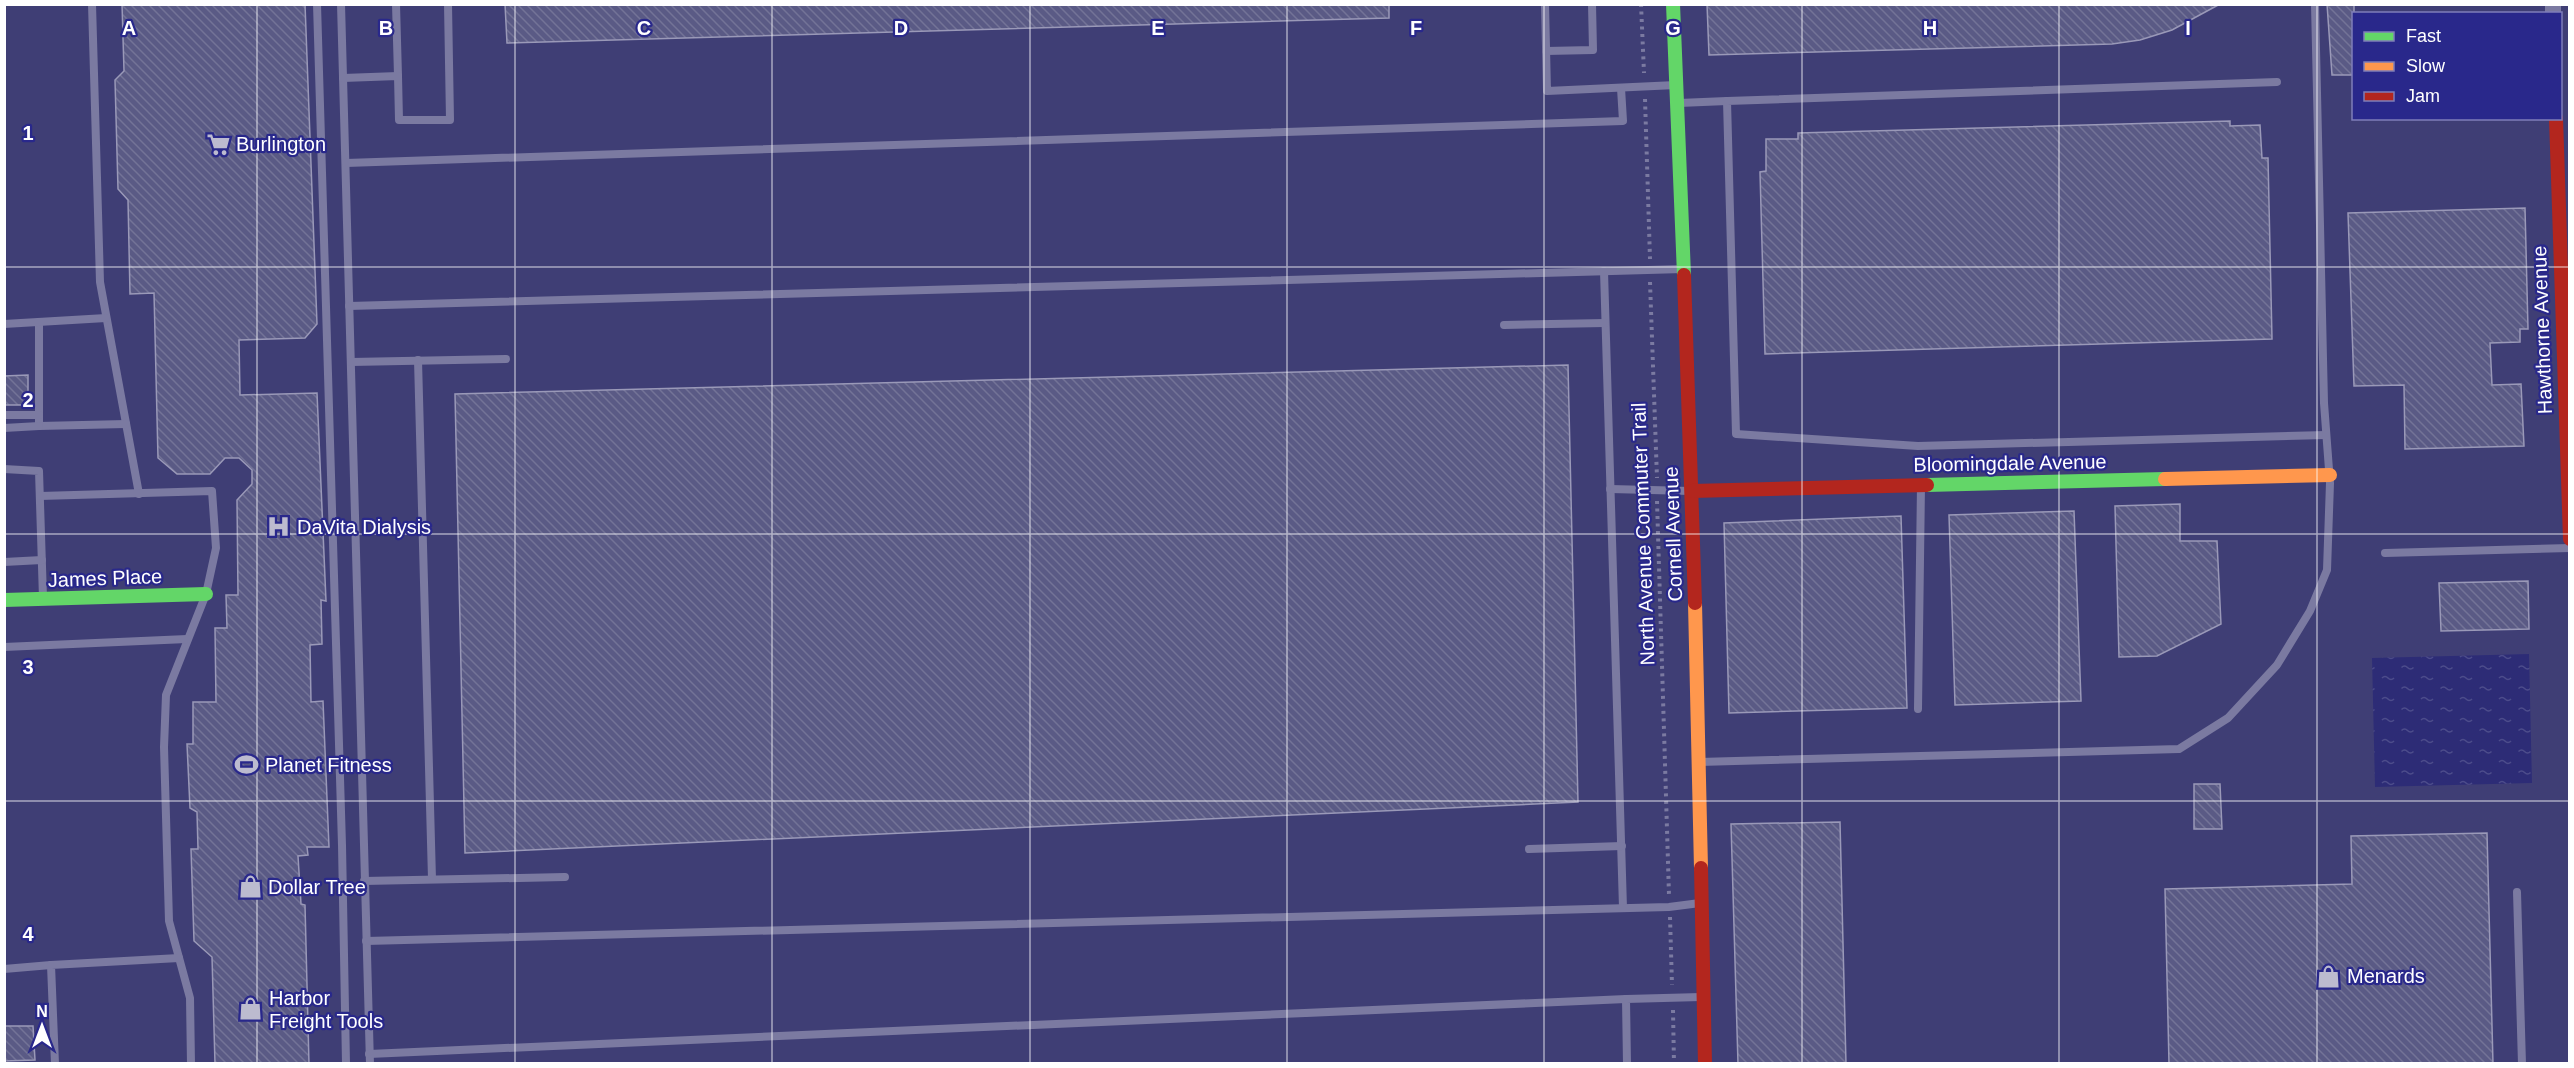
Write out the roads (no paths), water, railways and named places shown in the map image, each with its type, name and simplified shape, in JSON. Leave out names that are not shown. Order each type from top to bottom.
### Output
[{"type":"street","name":"Cornell Avenue","points":[[1674,4],[1692,491],[1706,1064]]},
{"type":"street","name":"Hawthorne Avenue","points":[[2556,120],[2566,343],[2570,539]]},
{"type":"street","name":"Bloomingdale Avenue","points":[[1692,491],[2330,475]]},
{"type":"street","name":"James Place","points":[[4,600],[206,594]]},
{"type":"lane","points":[[92,4],[100,282],[138,494]]},
{"type":"lane","points":[[317,4],[346,1064]]},
{"type":"lane","points":[[341,4],[370,1064]]},
{"type":"lane","points":[[396,4],[399,120],[450,120],[448,4]]},
{"type":"lane","points":[[1545,4],[1547,91],[1677,85]]},
{"type":"lane","points":[[1546,51],[1593,50],[1592,4]]},
{"type":"lane","points":[[1698,762],[2179,749],[2228,718],[2277,665],[2310,611],[2326,570],[2330,475],[2326,435],[2315,4]]},
{"type":"lane","points":[[343,78],[398,76]]},
{"type":"lane","points":[[1677,103],[2277,82]]},
{"type":"lane","points":[[346,163],[1623,122],[1621,88]]},
{"type":"lane","points":[[1727,101],[1736,434],[1918,446],[2326,435]]},
{"type":"lane","points":[[350,306],[1684,269]]},
{"type":"lane","points":[[1604,272],[1623,908]]},
{"type":"lane","points":[[4,324],[106,318]]},
{"type":"lane","points":[[39,322],[39,426]]},
{"type":"lane","points":[[1504,325],[1605,323]]},
{"type":"lane","points":[[351,362],[506,359]]},
{"type":"lane","points":[[418,360],[432,879]]},
{"type":"lane","points":[[4,415],[39,415]]},
{"type":"lane","points":[[4,428],[126,424]]},
{"type":"lane","points":[[4,469],[39,471],[43,599]]},
{"type":"lane","points":[[1918,709],[1921,485]]},
{"type":"lane","points":[[1610,489],[1692,491]]},
{"type":"lane","points":[[40,496],[212,491],[216,548],[206,594],[166,695],[164,747],[170,921],[190,998],[191,1064]]},
{"type":"lane","points":[[2385,553],[2570,549]]},
{"type":"lane","points":[[4,562],[42,560]]},
{"type":"lane","points":[[4,647],[187,639]]},
{"type":"lane","points":[[1529,849],[1622,846]]},
{"type":"lane","points":[[364,881],[565,877]]},
{"type":"lane","points":[[2517,892],[2523,1064]]},
{"type":"lane","points":[[366,941],[1670,907],[1702,903]]},
{"type":"lane","points":[[4,969],[179,958]]},
{"type":"lane","points":[[51,965],[55,1064]]},
{"type":"lane","points":[[369,1054],[1704,997]]},
{"type":"lane","points":[[1626,999],[1627,1064]]},
{"type":"water","points":[[2529,654],[2532,783],[2375,787],[2372,658]]},
{"type":"place","name":"Burlington","points":[[218,144]]},
{"type":"place","name":"DaVita Dialysis","points":[[279,527]]},
{"type":"place","name":"Planet Fitness","points":[[247,765]]},
{"type":"place","name":"Dollar Tree","points":[[250,887]]},
{"type":"place","name":"Menards","points":[[2329,976]]},
{"type":"place","name":"Harbor Freight Tools","points":[[251,1009]]}]
